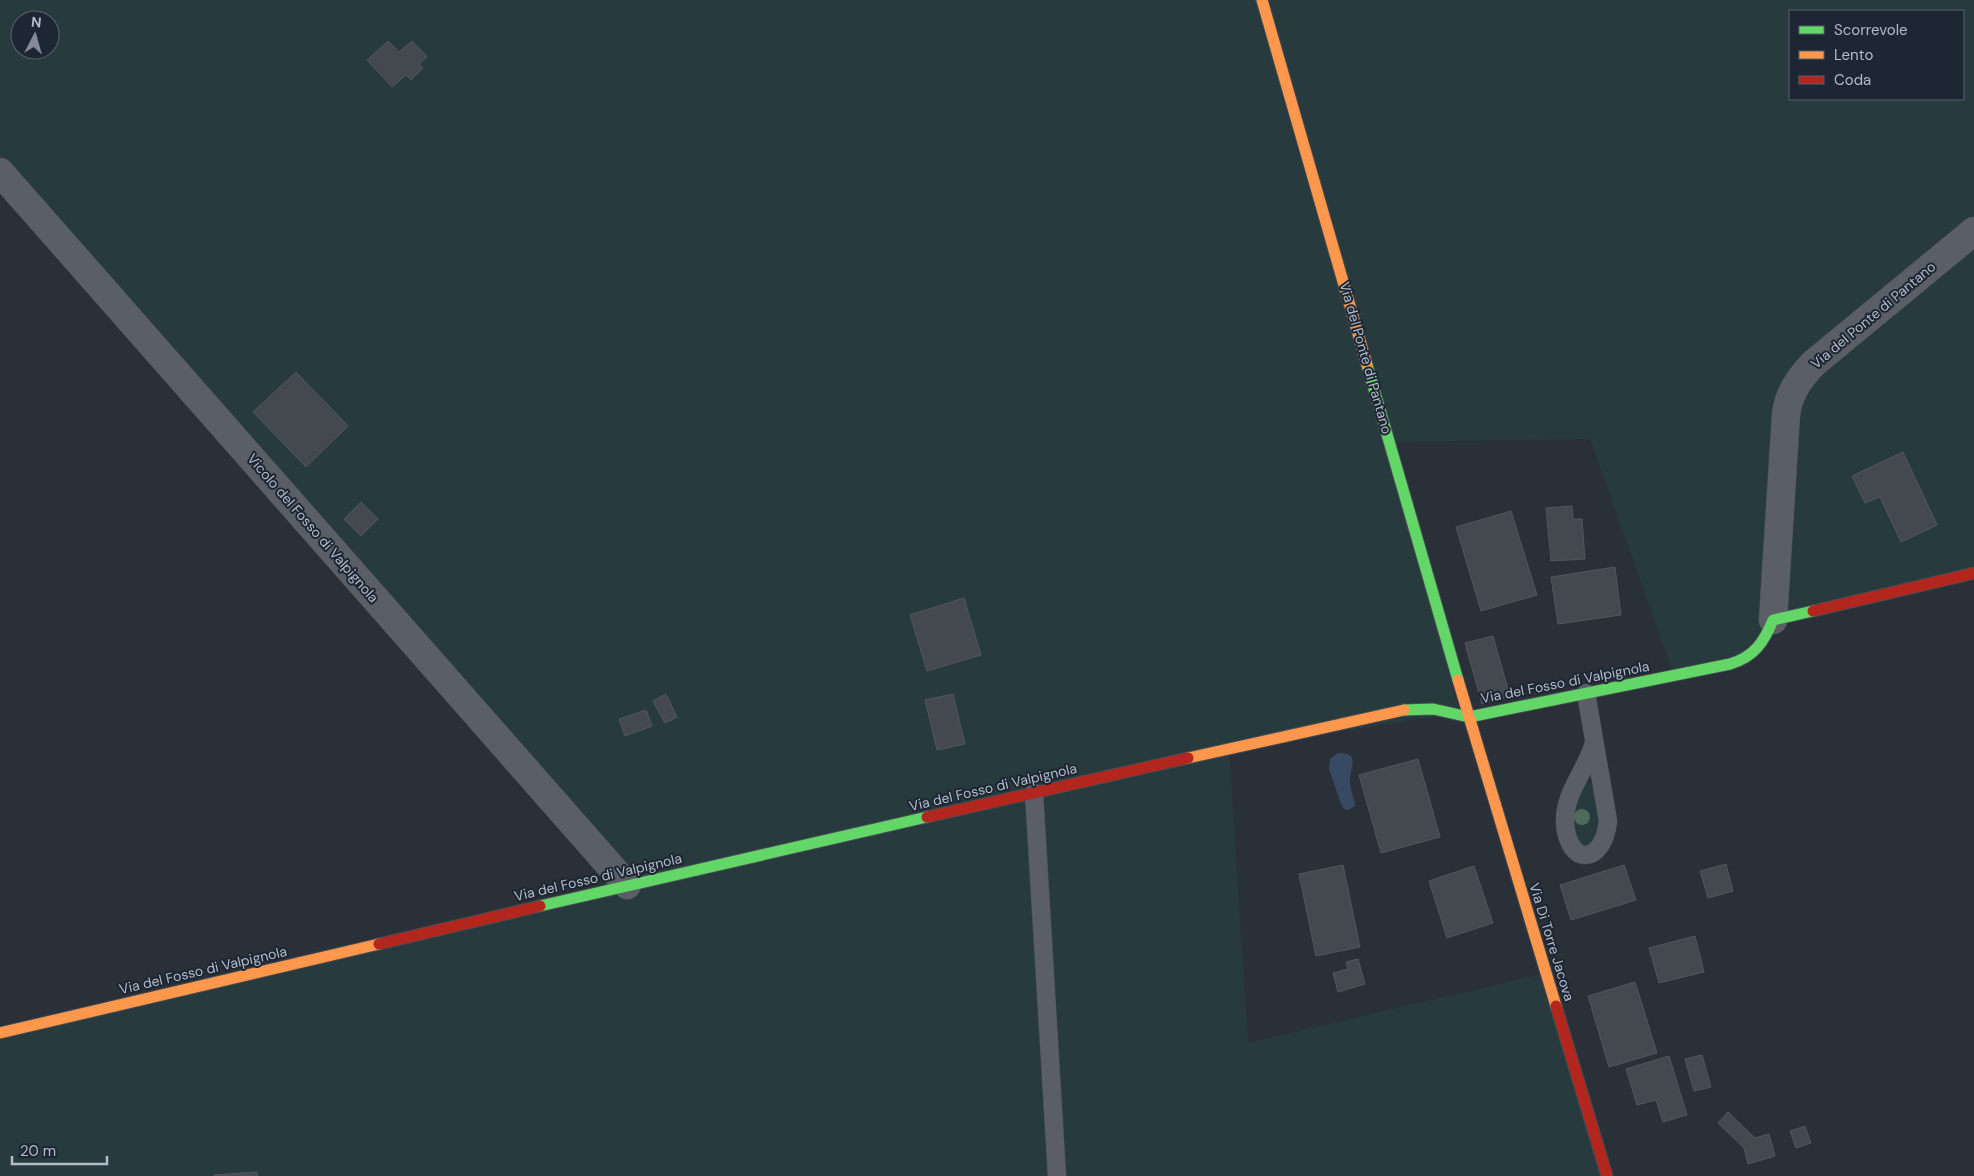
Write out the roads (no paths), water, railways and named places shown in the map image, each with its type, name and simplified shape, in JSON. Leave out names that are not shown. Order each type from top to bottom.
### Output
[{"type":"street","name":"Via del Ponte di Pantano","points":[[1262,0],[1469,717]]},
{"type":"street","name":"Vicolo del Fosso di Valpignola","points":[[0,172],[627,885]]},
{"type":"street","name":"Via del Ponte di Pantano","points":[[1774,620],[1786,415],[1790,396],[1795,386],[1814,363],[1974,231]]},
{"type":"street","points":[[1774,620],[1974,573]]},
{"type":"street","name":"Via del Fosso di Valpignola","points":[[0,1033],[627,885],[1406,709],[1443,709],[1469,717],[1742,661],[1752,656],[1759,648],[1774,620]]},
{"type":"street","name":"Via Di Torre Jacova","points":[[1469,717],[1607,1176]]},
{"type":"lane","points":[[1586,693],[1608,821],[1606,835],[1601,847],[1587,855],[1579,854],[1574,849],[1567,836],[1565,822],[1570,792],[1594,744]]},
{"type":"lane","points":[[1034,793],[1056,1176]]},
{"type":"water","points":[[1338,753],[1350,755],[1353,762],[1350,782],[1355,806],[1348,810],[1344,809],[1341,804],[1329,769],[1330,759]]}]
